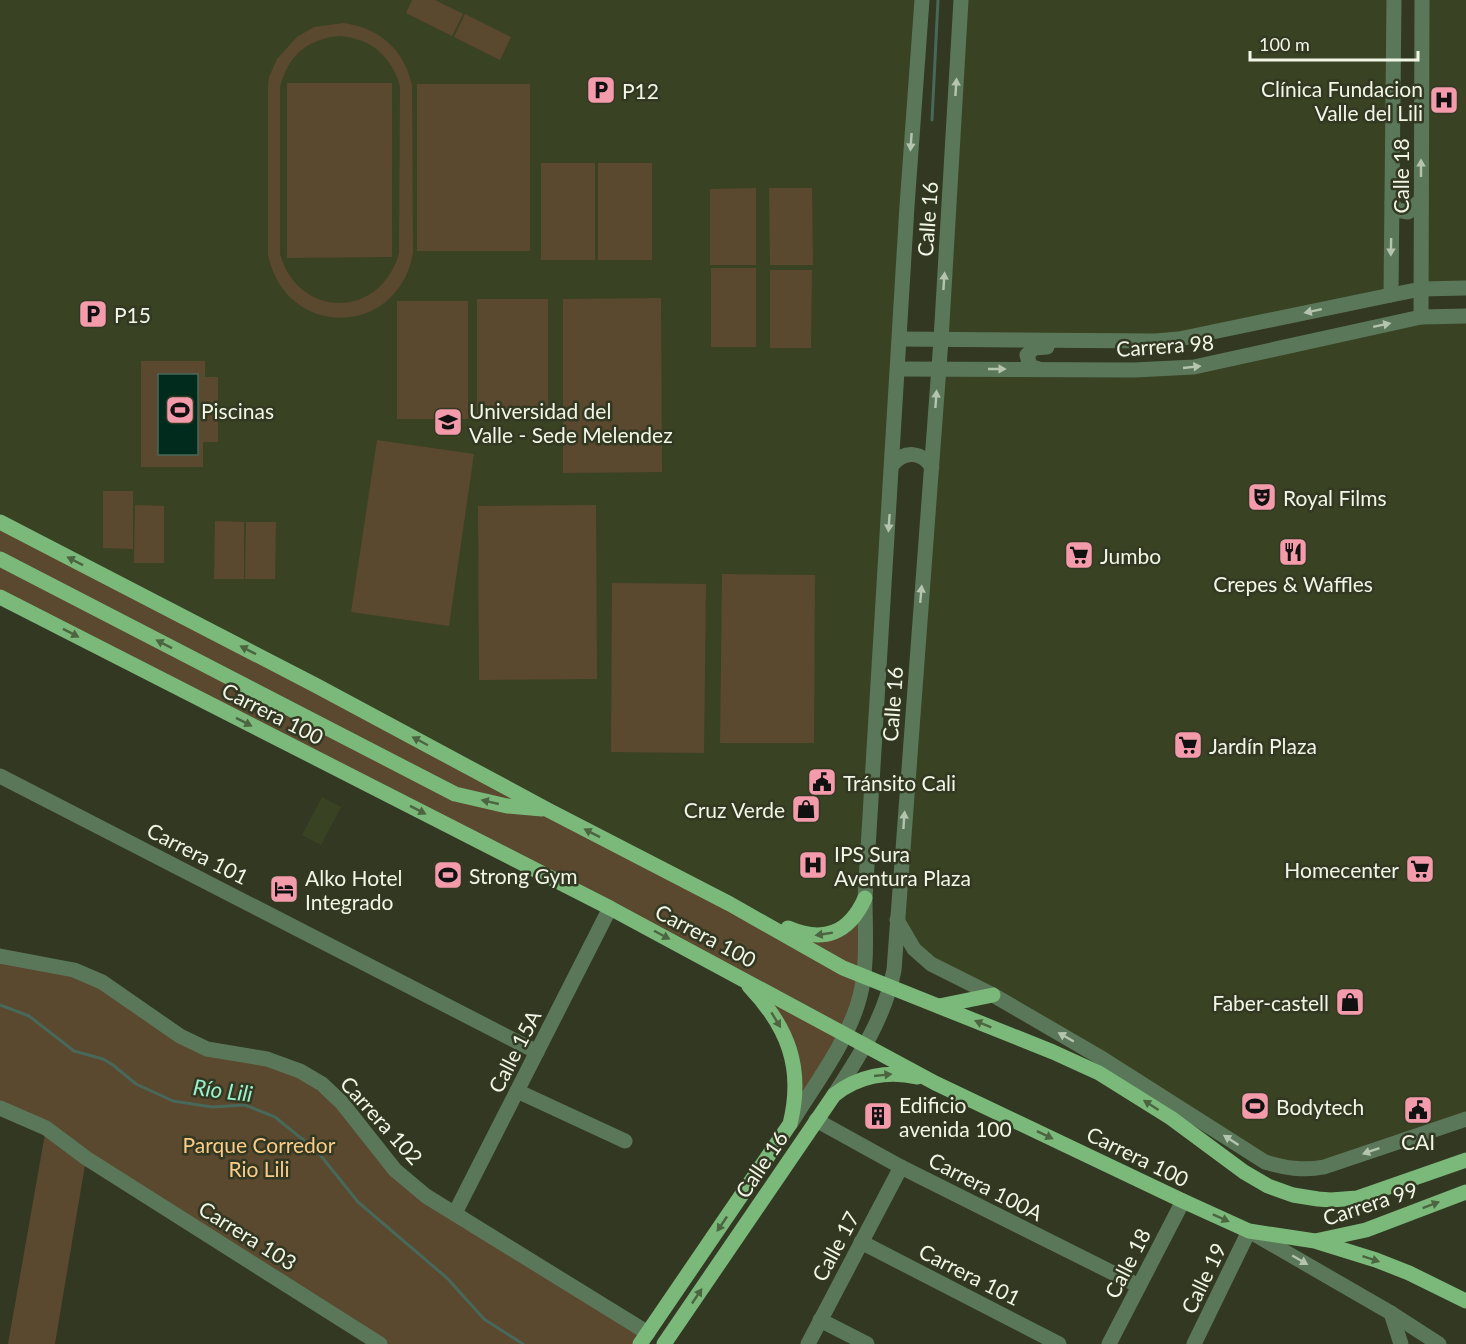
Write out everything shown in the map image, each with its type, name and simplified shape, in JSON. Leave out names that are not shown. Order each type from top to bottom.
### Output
[{"type":"main road","name":"Carrera 100","points":[[0,522],[730,904],[843,968],[1053,1052],[1099,1073],[1174,1112],[1244,1172],[1268,1186],[1293,1195],[1318,1199]]},
{"type":"main road","points":[[0,559],[455,794],[507,807],[548,810]]},
{"type":"main road","name":"Carrera 100","points":[[0,597],[610,908],[739,975],[936,1083],[1249,1231]]},
{"type":"main road","points":[[730,904],[796,932],[808,936],[821,936],[836,932],[850,922],[858,914],[865,898]]},
{"type":"main road","points":[[739,975],[775,1016],[789,1046],[796,1088],[790,1124]]},
{"type":"main road","points":[[939,1006],[993,995]]},
{"type":"main road","points":[[834,1095],[859,1080],[886,1074],[915,1076],[936,1083]]},
{"type":"main road","name":"Calle 16","points":[[664,1344],[834,1095]]},
{"type":"main road","name":"Calle 16","points":[[644,1338],[790,1124]]},
{"type":"main road","name":"Carrera 99","points":[[1318,1199],[1357,1198],[1466,1160]]},
{"type":"main road","name":"Carrera 99","points":[[1249,1231],[1315,1241],[1366,1230],[1466,1192]]},
{"type":"main road","points":[[1315,1241],[1409,1273],[1466,1301]]},
{"type":"street","name":"Calle 16","points":[[790,1124],[845,1033],[859,1001],[864,976],[865,898],[922,0]]},
{"type":"street","name":"Calle 16","points":[[834,1095],[866,1045],[886,1004],[894,970],[941,340],[962,0]]},
{"type":"street","name":"Calle 18","points":[[1391,295],[1394,0]]},
{"type":"street","name":"Calle 18","points":[[1421,317],[1422,0]]},
{"type":"street","points":[[1392,202],[1397,210],[1408,212],[1421,200]]},
{"type":"street","name":"Carrera 98","points":[[900,339],[1068,341],[1179,339],[1421,289],[1466,288]]},
{"type":"street","name":"Carrera 98","points":[[898,369],[1134,370],[1194,367],[1421,317],[1466,316]]},
{"type":"street","points":[[1039,369],[1028,364],[1029,350],[1063,346],[1068,341]]},
{"type":"street","points":[[893,464],[903,456],[916,455],[922,457],[932,467]]},
{"type":"street","name":"Carrera 101","points":[[0,776],[537,1052]]},
{"type":"street","name":"Calle 15A","points":[[456,1213],[610,908]]},
{"type":"street","name":"Carrera 100","points":[[897,920],[905,937],[920,956],[931,964],[993,995],[1103,1059],[1174,1112],[1265,1162],[1282,1167],[1303,1169],[1324,1167],[1466,1119]]},
{"type":"street","name":"Carrera 102","points":[[0,956],[74,970],[102,982],[180,1036],[207,1049],[267,1059],[300,1071],[322,1084],[342,1103],[395,1170],[426,1196],[456,1213],[644,1338]]},
{"type":"street","points":[[517,1091],[625,1141]]},
{"type":"street","name":"Carrera 103","points":[[0,1108],[46,1128],[86,1158],[380,1344]]},
{"type":"street","name":"Carrera 100A","points":[[816,1120],[901,1167],[1138,1286]]},
{"type":"street","name":"Calle 17","points":[[808,1344],[901,1167]]},
{"type":"street","name":"Calle 18","points":[[1108,1344],[1183,1201]]},
{"type":"street","name":"Carrera 100","points":[[1249,1231],[1391,1312],[1439,1344]]},
{"type":"street","name":"Calle 19","points":[[1194,1344],[1249,1231]]},
{"type":"street","name":"Carrera 101","points":[[861,1242],[1059,1344]]},
{"type":"street","points":[[1391,1312],[1401,1344]]},
{"type":"street","points":[[820,1320],[867,1344]]},
{"type":"shaded area","name":"Universidad del Valle - Sede Melendez","points":[[0,0],[922,0],[858,914],[808,936],[730,904],[0,522]]},
{"type":"shaded area","points":[[961,0],[1394,0],[1391,295],[1179,339],[941,340]]},
{"type":"shaded area","name":"Clínica Fundacion Valle del Lili","points":[[1422,0],[1466,0],[1466,288],[1421,289]]},
{"type":"shaded area","name":"Jardín Plaza","points":[[1466,316],[1466,1119],[1324,1167],[1282,1167],[931,964],[897,920],[938,369],[1134,370]]},
{"type":"shaded area","points":[[158,374],[198,374],[198,455],[158,455]]},
{"type":"shaded area","points":[[322,797],[341,807],[321,845],[302,835]]},
{"type":"green space","points":[[412,0],[435,0],[463,14],[452,36],[406,13]]},
{"type":"green space","points":[[465,14],[511,37],[500,60],[454,37]]},
{"type":"green space","points":[[344,23],[369,30],[396,51],[403,61],[412,85],[413,253],[403,281],[386,301],[365,314],[341,318],[317,314],[295,302],[278,282],[268,254],[269,77],[277,59],[297,37],[314,27]],"holes":[[[350,37],[378,50],[391,65],[400,86],[399,253],[389,275],[375,290],[358,300],[340,303],[321,300],[304,291],[290,276],[280,254],[280,87],[288,66],[308,45],[328,38]]]},
{"type":"green space","points":[[287,83],[392,83],[392,257],[287,258]]},
{"type":"green space","points":[[417,84],[530,84],[530,251],[417,251]]},
{"type":"green space","points":[[541,163],[595,163],[595,260],[541,260]]},
{"type":"green space","points":[[598,163],[652,163],[652,260],[598,260]]},
{"type":"green space","points":[[756,188],[756,265],[710,265],[710,189]]},
{"type":"green space","points":[[769,188],[812,188],[813,265],[770,265]]},
{"type":"green space","points":[[711,268],[756,268],[756,347],[711,347]]},
{"type":"green space","points":[[770,270],[812,270],[811,348],[770,348]]},
{"type":"green space","points":[[661,298],[662,472],[563,473],[563,299]]},
{"type":"green space","points":[[477,299],[548,299],[548,418],[477,418]]},
{"type":"green space","points":[[397,301],[468,301],[468,419],[397,419]]},
{"type":"green space","name":"Piscinas","points":[[141,361],[205,361],[205,377],[218,377],[218,442],[203,442],[203,467],[141,467]]},
{"type":"green space","points":[[377,440],[474,454],[449,626],[351,612]]},
{"type":"green space","points":[[103,491],[133,491],[133,549],[103,548]]},
{"type":"green space","points":[[135,505],[164,506],[164,563],[134,563]]},
{"type":"green space","points":[[596,505],[597,679],[479,680],[478,506]]},
{"type":"green space","points":[[215,521],[244,522],[244,579],[214,579]]},
{"type":"green space","points":[[0,522],[730,904],[808,936],[858,914],[861,995],[790,1124],[789,1046],[739,975],[0,597]]},
{"type":"green space","points":[[246,522],[276,522],[275,579],[245,579]]},
{"type":"green space","points":[[722,574],[815,575],[814,743],[720,743]]},
{"type":"green space","points":[[612,583],[706,584],[704,753],[611,752]]},
{"type":"green space","name":"Parque Corredor Rio Lili","points":[[0,956],[74,970],[180,1036],[267,1059],[322,1084],[395,1170],[648,1333],[640,1344],[380,1344],[86,1159],[55,1344],[8,1344],[46,1128],[0,1108]]},
{"type":"waterway","points":[[932,120],[938,0]]},
{"type":"waterway","name":"Río Lili","points":[[0,1005],[29,1016],[74,1051],[103,1059],[136,1084],[173,1101],[212,1107],[245,1105],[275,1117],[317,1151],[358,1202],[447,1278],[484,1319],[523,1344]]},
{"type":"place","name":"P12","points":[[601,90]]},
{"type":"place","name":"Clínica Fundacion Valle del Lili","points":[[1444,100]]},
{"type":"place","name":"P15","points":[[93,314]]},
{"type":"place","name":"Piscinas","points":[[180,410]]},
{"type":"place","name":"Universidad del Valle - Sede Melendez","points":[[448,422]]},
{"type":"place","name":"Royal Films","points":[[1262,497]]},
{"type":"place","name":"Crepes & Waffles","points":[[1293,552]]},
{"type":"place","name":"Jumbo","points":[[1079,555]]},
{"type":"place","name":"Jardín Plaza","points":[[1188,745]]},
{"type":"place","name":"Tránsito Cali","points":[[822,782]]},
{"type":"place","name":"Cruz Verde","points":[[806,809]]},
{"type":"place","name":"IPS Sura Aventura Plaza","points":[[813,865]]},
{"type":"place","name":"Homecenter","points":[[1420,869]]},
{"type":"place","name":"Strong Gym","points":[[448,875]]},
{"type":"place","name":"Alko Hotel Integrado","points":[[284,889]]},
{"type":"place","name":"Faber-castell","points":[[1350,1002]]},
{"type":"place","name":"Bodytech","points":[[1255,1106]]},
{"type":"place","name":"CAI","points":[[1418,1110]]},
{"type":"place","name":"Edificio avenida 100","points":[[878,1116]]}]
